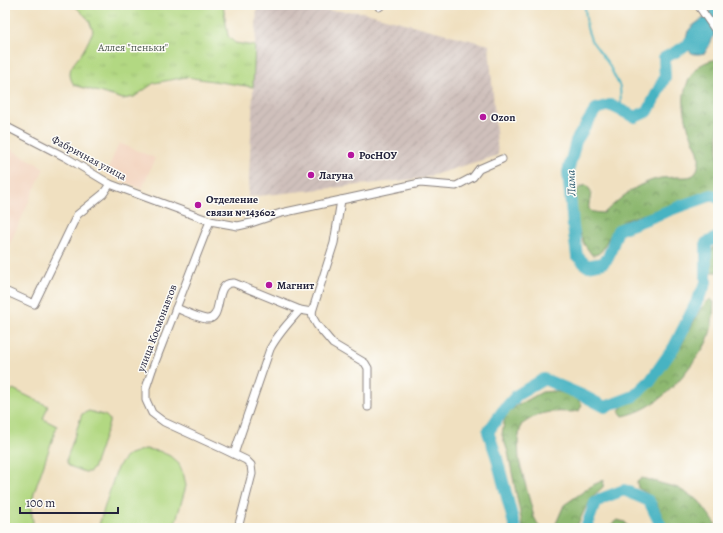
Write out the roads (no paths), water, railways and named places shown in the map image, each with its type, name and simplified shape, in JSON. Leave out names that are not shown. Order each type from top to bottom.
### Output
[{"type":"street","points":[[378,5],[379,7],[382,5]]},
{"type":"street","points":[[698,5],[718,34]]},
{"type":"street","name":"Фабричная улица","points":[[5,126],[67,158],[110,184],[210,220],[238,226],[281,213],[420,183],[456,186],[473,178],[479,169],[502,159]]},
{"type":"street","points":[[5,291],[34,304],[77,215],[103,194],[110,184]]},
{"type":"street","points":[[341,200],[334,243],[312,312],[313,318],[317,325],[333,344],[365,364],[368,368],[368,407]]},
{"type":"street","name":"улица Космонавтов","points":[[210,220],[152,370],[146,388],[146,400],[152,413],[164,422],[234,454],[246,460],[251,465],[252,474],[238,528]]},
{"type":"street","points":[[176,308],[206,319],[211,319],[217,310],[222,289],[230,282],[300,310],[312,312]]},
{"type":"street","points":[[234,454],[270,349],[275,339],[285,326],[300,310]]},
{"type":"water","points":[[713,5],[718,5],[718,27],[705,53],[692,53],[688,50],[686,45],[689,29],[711,11]]},
{"type":"waterway","points":[[585,5],[587,28],[591,40],[608,63],[620,87],[621,103],[619,109]]},
{"type":"waterway","name":"Лама","points":[[718,8],[715,17],[683,48],[664,58],[665,77],[648,111],[635,117],[610,105],[596,109],[576,141],[568,172],[577,256],[587,266],[603,263],[608,258],[618,230],[712,195],[718,198]]},
{"type":"waterway","name":"Лама","points":[[515,528],[496,455],[488,432],[502,412],[517,395],[544,379],[584,396],[605,407],[634,396],[651,380],[674,347],[706,283],[706,243],[718,237]]},
{"type":"waterway","name":"Лама","points":[[586,528],[595,503],[603,498],[624,490],[649,501],[662,528]]},
{"type":"place","name":"Ozon","points":[[483,117]]},
{"type":"place","name":"РосНОУ","points":[[351,155]]},
{"type":"place","name":"Лагуна","points":[[311,175]]},
{"type":"place","name":"Отделение связи №143602","points":[[198,205]]},
{"type":"place","name":"Магнит","points":[[269,285]]},
{"type":"park label","name":"Аллея \"пеньки\"","points":[[133,47]]}]
